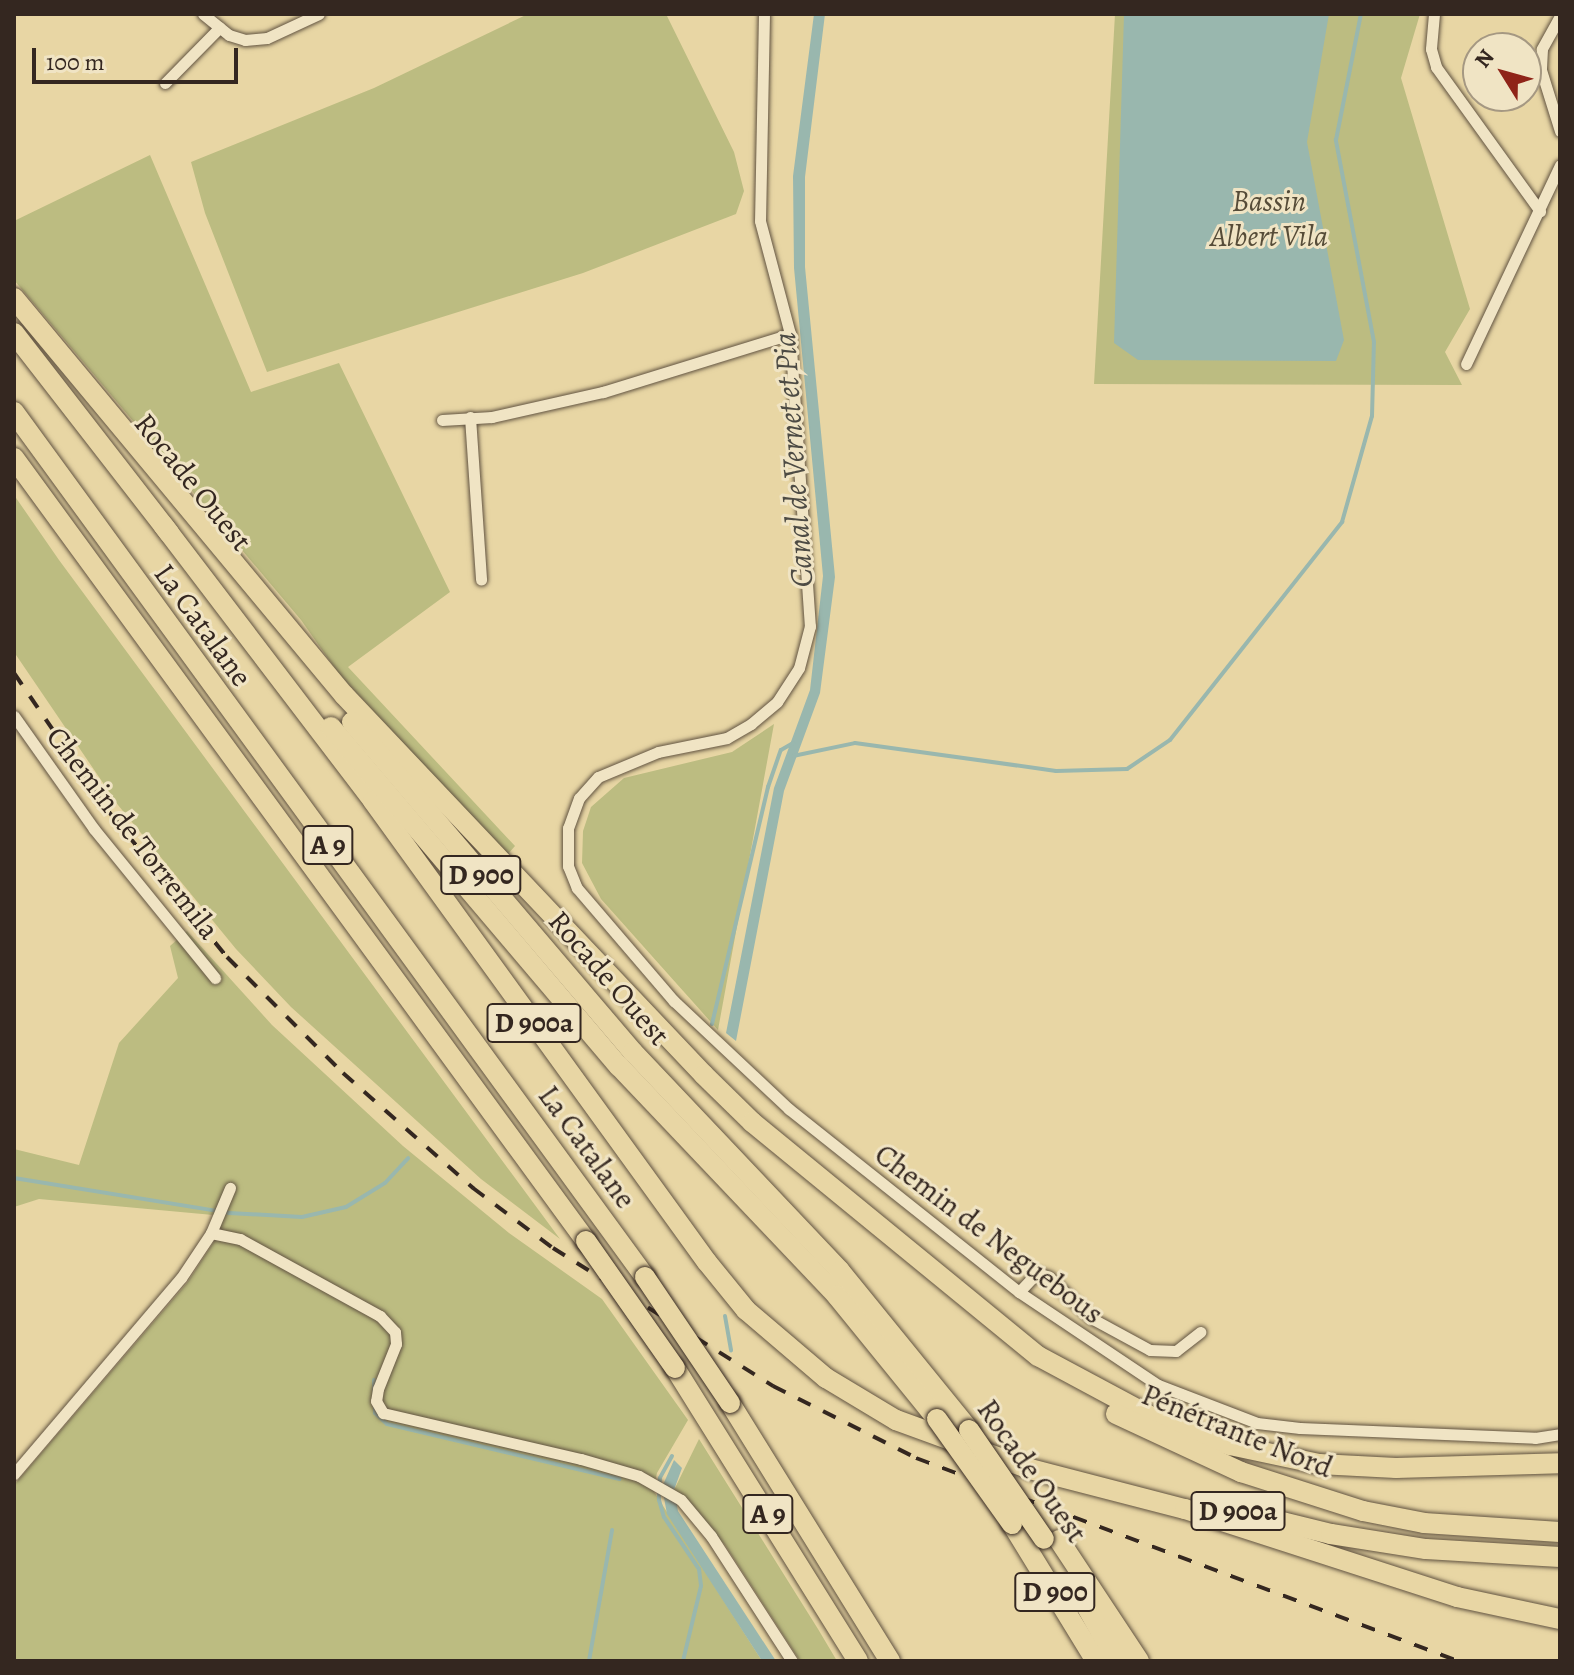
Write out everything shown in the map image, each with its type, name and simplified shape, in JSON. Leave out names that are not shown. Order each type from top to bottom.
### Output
[{"type":"highway","name":"D 900a","points":[[14,300],[344,695],[752,1122]]},
{"type":"highway","name":"Rocade Ouest","points":[[14,300],[358,729],[711,1139],[840,1271],[975,1437],[1051,1539],[1117,1661]]},
{"type":"highway","name":"D 900","points":[[14,333],[163,525]]},
{"type":"highway","name":"La Catalane","points":[[14,412],[645,1277],[730,1403],[890,1661]]},
{"type":"highway","name":"La Catalane","points":[[14,458],[586,1241],[675,1368],[858,1661]]},
{"type":"highway","name":"D 900a","points":[[163,525],[746,1310],[826,1378],[864,1403],[975,1437],[1331,1534],[1426,1549],[1560,1557]]},
{"type":"highway","name":"Rocade Ouest","points":[[163,525],[598,1042],[837,1296],[937,1419],[1012,1524],[1096,1661]]},
{"type":"highway","points":[[752,1122],[1038,1356],[1163,1423],[1230,1445],[1319,1464],[1396,1468],[1560,1460]]},
{"type":"highway","name":"Pénétrante Nord","points":[[752,1122],[880,1237],[1032,1361],[1153,1435],[1241,1472],[1363,1511],[1424,1523],[1560,1532]]},
{"type":"highway","points":[[975,1437],[1229,1522],[1358,1569],[1560,1619]]},
{"type":"highway","name":"D 900","points":[[1051,1539],[1139,1661]]},
{"type":"highway","name":"D 900","points":[[1035,1559],[1086,1661]]},
{"type":"street","points":[[203,14],[245,40],[267,38],[319,14]]},
{"type":"street","points":[[442,420],[492,417],[603,392],[790,334],[760,221],[764,14]]},
{"type":"street","points":[[1434,14],[1431,49],[1436,67],[1540,211]]},
{"type":"street","points":[[1560,16],[1542,49],[1541,70],[1560,131]]},
{"type":"street","points":[[165,83],[220,27]]},
{"type":"street","points":[[1466,364],[1560,165]]},
{"type":"street","name":"Chemin de Neguebous","points":[[790,334],[810,626],[799,668],[777,702],[751,724],[727,738],[618,764],[579,798],[566,847],[577,888],[590,908],[723,1051],[909,1207],[1019,1292],[1158,1385],[1257,1423],[1362,1434],[1535,1438],[1560,1434]]},
{"type":"street","points":[[470,417],[481,580]]},
{"type":"street","name":"Chemin de Torremila","points":[[14,716],[94,829],[215,978]]},
{"type":"street","points":[[14,1474],[181,1278],[211,1233],[230,1188]]},
{"type":"street","points":[[211,1233],[240,1239],[380,1316],[395,1332],[396,1344],[378,1389],[376,1401],[383,1413],[581,1459],[656,1483],[681,1500],[711,1536],[792,1661]]},
{"type":"street","points":[[1019,1292],[1037,1273],[1049,1277],[1091,1318],[1150,1350],[1176,1351],[1200,1332]]},
{"type":"green space","points":[[528,14],[666,14],[734,152],[744,191],[736,214],[583,273],[267,372],[205,213],[191,162],[374,88]]},
{"type":"green space","name":"Bassin Albert Vila","points":[[1115,14],[1420,14],[1401,78],[1470,309],[1445,352],[1462,385],[1094,384]]},
{"type":"green space","points":[[150,155],[251,392],[339,363],[450,592],[348,667],[515,846],[507,855],[339,674],[301,620],[14,280],[14,221]]},
{"type":"green space","points":[[14,495],[560,1239],[481,1179],[291,1007],[236,949],[118,805],[14,652]]},
{"type":"green space","points":[[774,724],[718,1030],[601,899],[582,863],[583,831],[591,807],[624,778],[732,752]]},
{"type":"green space","points":[[187,931],[272,1025],[403,1146],[509,1233],[602,1299],[688,1420],[657,1473],[653,1490],[762,1661],[14,1661],[14,1485],[187,1283],[217,1237],[224,1216],[39,1199],[14,1207],[14,1149],[79,1165],[119,1043],[178,978],[170,946]]},
{"type":"green space","points":[[699,1439],[837,1661],[800,1661],[725,1545],[674,1490]]},
{"type":"water","name":"Canal de Vernet et Pia","points":[[814,14],[825,14],[805,177],[805,267],[835,577],[820,693],[784,791],[736,1041],[726,1033],[774,788],[810,690],[823,576],[794,268],[793,176]]},
{"type":"water","points":[[1124,14],[1329,14],[1307,142],[1344,340],[1336,361],[1138,360],[1114,343]]},
{"type":"water","points":[[674,1460],[682,1468],[674,1490],[678,1511],[776,1661],[762,1661],[667,1514],[662,1487]]},
{"type":"waterway","points":[[793,756],[855,743],[1056,771],[1127,769],[1170,740],[1342,522],[1372,416],[1374,342],[1336,140],[1361,14]]},
{"type":"waterway","points":[[712,1024],[768,787],[781,750],[793,743]]},
{"type":"waterway","points":[[14,1178],[229,1213],[302,1217],[346,1207],[385,1183],[408,1158]]},
{"type":"waterway","points":[[725,1316],[731,1350]]},
{"type":"waterway","points":[[374,1380],[375,1413],[387,1424],[620,1479]]},
{"type":"waterway","points":[[672,1456],[660,1478],[659,1500],[664,1517],[699,1569],[701,1586],[683,1661]]},
{"type":"waterway","points":[[589,1661],[612,1530]]},
{"type":"railway","points":[[14,673],[109,812],[227,957],[343,1073],[473,1188],[553,1248],[773,1386],[916,1458],[1458,1661]]}]
